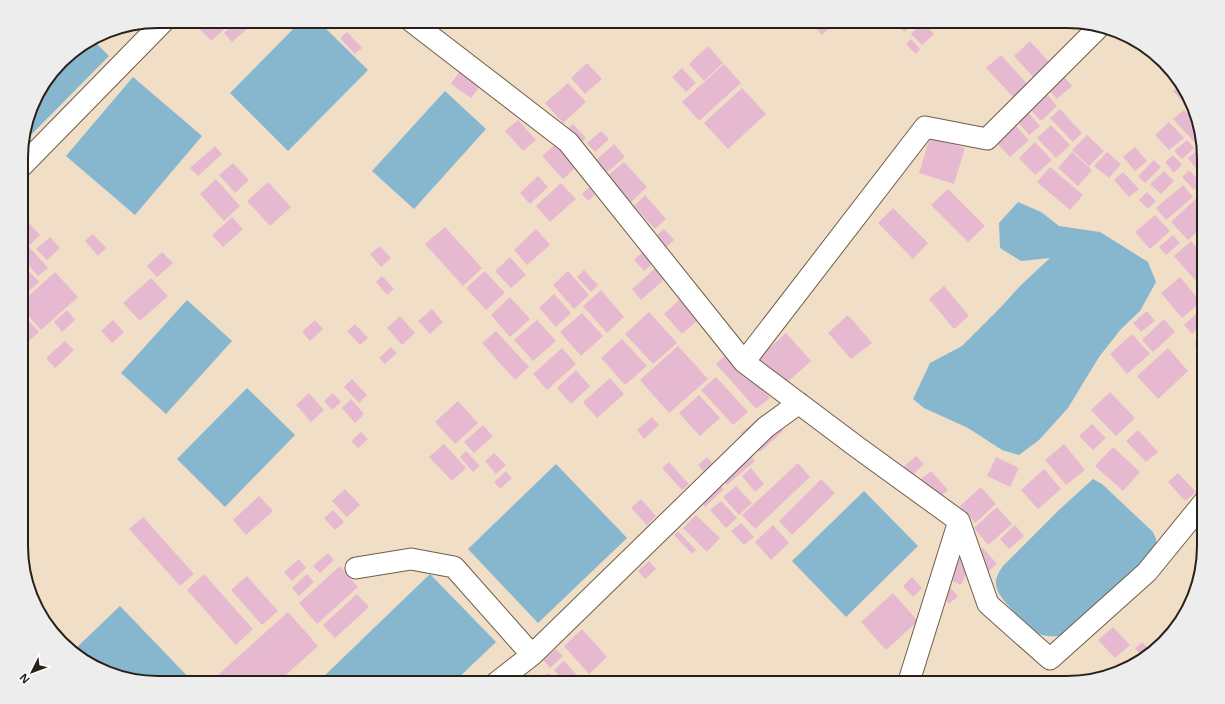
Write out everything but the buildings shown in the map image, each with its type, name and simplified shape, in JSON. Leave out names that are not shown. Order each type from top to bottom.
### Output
[{"type":"street","points":[[28,160],[157,28]]},
{"type":"street","points":[[420,28],[568,142],[744,362],[959,521],[988,604],[1050,659],[1147,572],[1197,511]]},
{"type":"street","points":[[744,362],[925,127],[987,139],[1095,31]]},
{"type":"street","points":[[505,676],[532,655],[766,427],[799,403]]},
{"type":"street","points":[[911,676],[959,521]]},
{"type":"street","points":[[356,568],[411,559],[454,567],[532,655]]},
{"type":"water","points":[[294,28],[325,28],[368,70],[288,151],[230,93]]},
{"type":"water","points":[[96,43],[109,56],[30,136],[32,124],[41,100],[66,66],[72,60]]},
{"type":"water","points":[[133,77],[202,136],[135,215],[66,156]]},
{"type":"water","points":[[445,91],[486,129],[414,209],[372,171]]},
{"type":"water","points":[[1018,202],[1041,212],[1059,226],[1100,232],[1148,262],[1156,282],[1140,311],[1121,329],[1099,357],[1068,408],[1039,440],[1019,455],[1002,450],[968,428],[924,408],[913,399],[930,363],[962,346],[1021,285],[1050,258],[1021,261],[1000,248],[999,223]]},
{"type":"water","points":[[187,300],[232,341],[166,414],[121,373]]},
{"type":"water","points":[[247,388],[295,435],[225,507],[177,459]]},
{"type":"water","points":[[556,464],[627,538],[538,623],[468,549]]},
{"type":"water","points":[[1093,479],[1102,484],[1153,532],[1156,544],[1152,551],[1130,576],[1064,636],[1042,635],[1024,621],[1003,600],[997,589],[997,577],[1003,566],[1059,510]]},
{"type":"water","points":[[864,491],[918,546],[846,617],[792,561]]},
{"type":"water","points":[[430,574],[496,642],[460,676],[324,676]]},
{"type":"water","points":[[120,606],[187,676],[141,675],[124,672],[93,659],[77,647]]}]
